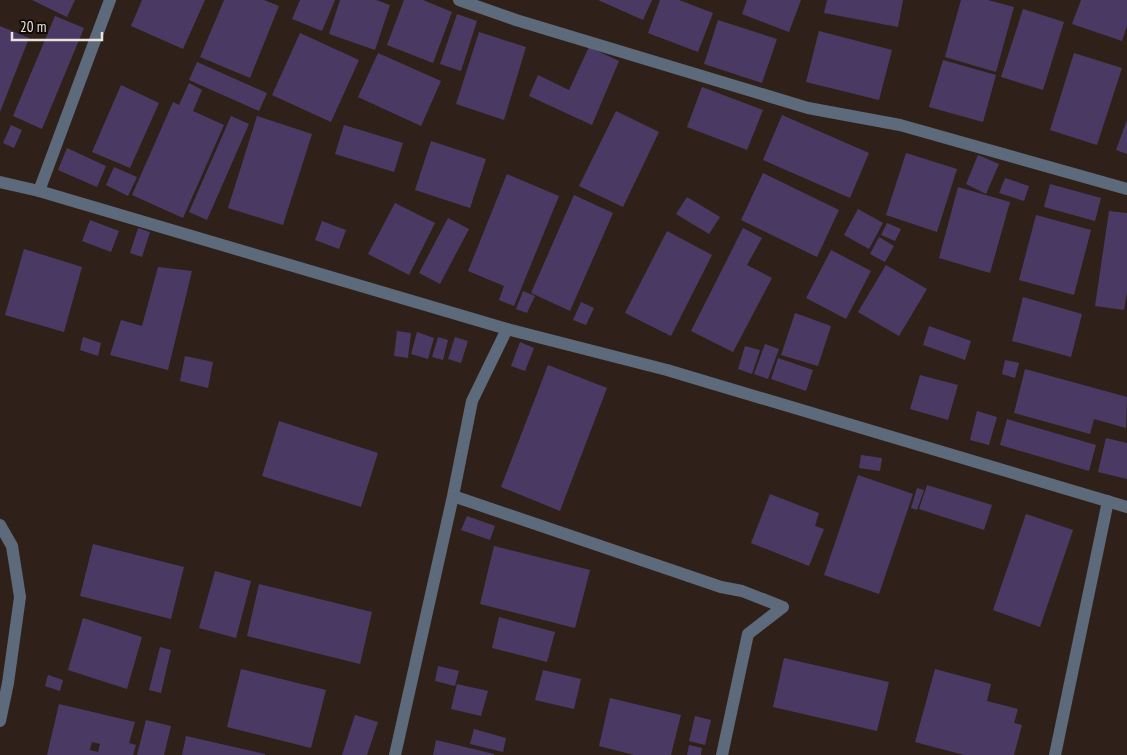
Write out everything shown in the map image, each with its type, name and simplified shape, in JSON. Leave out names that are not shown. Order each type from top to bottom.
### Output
[{"type":"street","points":[[39,191],[110,0]]},
{"type":"street","points":[[459,0],[525,23],[808,108],[900,125],[1127,188]]},
{"type":"street","points":[[0,182],[39,191],[506,330],[667,370],[1127,507]]},
{"type":"street","points":[[395,755],[472,402],[506,330]]},
{"type":"street","points":[[453,496],[783,607],[748,634],[722,755]]},
{"type":"street","points":[[1055,755],[1108,501]]},
{"type":"street","points":[[0,525],[12,546],[20,597],[8,684],[0,721]]},
{"type":"building","points":[[32,0],[75,0],[67,17]]},
{"type":"building","points":[[142,0],[205,0],[183,49],[131,26]]},
{"type":"building","points":[[224,0],[264,0],[279,6],[250,78],[200,57]]},
{"type":"building","points":[[300,0],[335,0],[322,31],[292,19]]},
{"type":"building","points":[[340,0],[376,0],[390,5],[375,50],[329,34]]},
{"type":"building","points":[[404,0],[423,0],[452,12],[433,63],[387,45]]},
{"type":"building","points":[[598,0],[652,0],[643,20]]},
{"type":"building","points":[[660,0],[679,0],[713,13],[698,52],[648,33]]},
{"type":"building","points":[[747,0],[801,0],[789,32],[742,14]]},
{"type":"building","points":[[827,0],[903,0],[898,27],[824,13]]},
{"type":"building","points":[[961,0],[988,0],[1014,7],[996,72],[945,57]]},
{"type":"building","points":[[1081,0],[1127,0],[1127,26],[1122,41],[1072,24]]},
{"type":"building","points":[[1023,9],[1064,22],[1043,90],[1001,77]]},
{"type":"building","points":[[457,14],[477,21],[461,71],[440,64]]},
{"type":"building","points":[[55,16],[84,28],[42,129],[13,116]]},
{"type":"building","points":[[718,20],[777,39],[762,83],[704,64]]},
{"type":"building","points":[[0,26],[29,38],[0,112]]},
{"type":"building","points":[[819,31],[892,50],[879,100],[806,82]]},
{"type":"building","points":[[479,32],[526,47],[504,120],[456,104]]},
{"type":"building","points":[[300,33],[359,60],[331,122],[272,95]]},
{"type":"building","points":[[589,47],[619,61],[592,125],[529,96],[538,75],[569,90]]},
{"type":"building","points":[[378,53],[441,81],[421,126],[358,97]]},
{"type":"building","points":[[1074,53],[1122,68],[1097,145],[1050,130]]},
{"type":"building","points":[[943,60],[996,75],[983,122],[929,107]]},
{"type":"building","points":[[197,62],[267,93],[259,111],[189,80]]},
{"type":"building","points":[[189,83],[202,90],[193,111],[224,125],[183,218],[132,195],[173,102],[179,105]]},
{"type":"building","points":[[121,85],[159,103],[130,168],[92,152]]},
{"type":"building","points":[[702,87],[763,110],[747,150],[687,127]]},
{"type":"building","points":[[616,111],[659,132],[623,207],[579,186]]},
{"type":"building","points":[[782,115],[869,153],[850,198],[763,160]]},
{"type":"building","points":[[231,116],[249,124],[207,220],[189,212]]},
{"type":"building","points":[[257,116],[312,134],[283,225],[228,208]]},
{"type":"building","points":[[1127,120],[1127,154],[1116,150]]},
{"type":"building","points":[[11,125],[22,130],[14,148],[3,143]]},
{"type":"building","points":[[344,125],[403,143],[394,172],[335,154]]},
{"type":"building","points":[[431,141],[486,159],[470,208],[415,190]]},
{"type":"building","points":[[67,148],[106,166],[97,187],[58,170]]},
{"type":"building","points":[[906,153],[957,169],[937,232],[886,215]]},
{"type":"building","points":[[978,155],[999,164],[986,194],[966,184]]},
{"type":"building","points":[[114,167],[137,177],[128,196],[106,185]]},
{"type":"building","points":[[763,173],[839,210],[817,257],[741,220]]},
{"type":"building","points":[[507,174],[559,196],[514,306],[499,300],[504,286],[468,271]]},
{"type":"building","points":[[1005,178],[1029,186],[1024,201],[999,193]]},
{"type":"building","points":[[1050,184],[1101,198],[1095,221],[1044,207]]},
{"type":"building","points":[[958,187],[1010,202],[990,273],[939,258]]},
{"type":"building","points":[[574,195],[613,213],[570,311],[531,293]]},
{"type":"building","points":[[687,197],[720,217],[709,234],[676,214]]},
{"type":"building","points":[[395,203],[435,223],[409,275],[368,254]]},
{"type":"building","points":[[858,209],[883,223],[869,249],[844,235]]},
{"type":"building","points":[[1109,211],[1127,213],[1127,292],[1124,310],[1095,306]]},
{"type":"building","points":[[1036,215],[1091,230],[1074,295],[1019,280]]},
{"type":"building","points":[[448,218],[469,229],[440,284],[419,273]]},
{"type":"building","points":[[90,220],[119,231],[111,252],[82,241]]},
{"type":"building","points":[[322,221],[346,230],[339,249],[315,240]]},
{"type":"building","points":[[887,223],[901,229],[895,241],[881,235]]},
{"type":"building","points":[[138,228],[150,232],[142,257],[130,253]]},
{"type":"building","points":[[743,228],[762,238],[747,265],[772,278],[733,352],[691,331]]},
{"type":"building","points":[[667,231],[712,255],[671,336],[625,313]]},
{"type":"building","points":[[879,237],[894,246],[885,262],[870,254]]},
{"type":"building","points":[[24,249],[82,267],[64,332],[5,315]]},
{"type":"building","points":[[831,250],[871,271],[846,319],[806,298]]},
{"type":"building","points":[[886,265],[927,289],[899,336],[858,312]]},
{"type":"building","points":[[158,267],[192,271],[168,370],[110,355],[121,320],[142,326]]},
{"type":"building","points":[[523,291],[535,296],[527,313],[516,309]]},
{"type":"building","points":[[1023,297],[1082,314],[1071,357],[1012,341]]},
{"type":"building","points":[[581,302],[594,308],[586,325],[573,320]]},
{"type":"building","points":[[795,313],[831,326],[818,366],[781,355]]},
{"type":"building","points":[[929,326],[971,341],[965,360],[923,345]]},
{"type":"building","points":[[397,331],[411,333],[408,358],[394,356]]},
{"type":"building","points":[[417,332],[434,338],[428,359],[411,354]]},
{"type":"building","points":[[83,337],[101,343],[98,356],[80,350]]},
{"type":"building","points":[[438,337],[448,340],[443,360],[432,357]]},
{"type":"building","points":[[455,337],[468,341],[461,363],[448,359]]},
{"type":"building","points":[[520,342],[534,348],[525,371],[511,366]]},
{"type":"building","points":[[765,344],[779,349],[768,379],[754,374]]},
{"type":"building","points":[[745,346],[760,350],[752,374],[738,369]]},
{"type":"building","points":[[185,356],[213,362],[208,388],[180,381]]},
{"type":"building","points":[[778,358],[813,370],[806,391],[771,379]]},
{"type":"building","points":[[1005,360],[1019,363],[1015,378],[1002,374]]},
{"type":"building","points":[[548,365],[607,388],[560,511],[501,487]]},
{"type":"building","points":[[1025,369],[1127,397],[1126,428],[1094,419],[1090,434],[1014,413]]},
{"type":"building","points":[[920,375],[958,385],[948,420],[910,409]]},
{"type":"building","points":[[977,411],[997,417],[989,445],[970,440]]},
{"type":"building","points":[[1007,419],[1096,445],[1089,471],[1000,445]]},
{"type":"building","points":[[279,421],[378,453],[361,507],[262,476]]},
{"type":"building","points":[[1106,438],[1127,443],[1127,479],[1098,472]]},
{"type":"building","points":[[861,455],[882,458],[880,471],[859,468]]},
{"type":"building","points":[[858,475],[913,494],[879,594],[824,575]]},
{"type":"building","points":[[927,485],[992,505],[984,530],[919,509]]},
{"type":"building","points":[[917,488],[924,490],[917,510],[911,508]]},
{"type":"building","points":[[770,494],[819,513],[815,526],[824,529],[809,566],[751,543]]},
{"type":"building","points":[[1026,514],[1073,530],[1040,627],[993,610]]},
{"type":"building","points":[[467,516],[495,526],[490,540],[461,530]]},
{"type":"building","points":[[93,544],[184,567],[171,619],[80,596]]},
{"type":"building","points":[[494,546],[590,570],[575,628],[480,604]]},
{"type":"building","points":[[215,571],[251,581],[236,638],[199,628]]},
{"type":"building","points":[[259,584],[372,612],[360,664],[247,636]]},
{"type":"building","points":[[499,617],[555,632],[547,662],[492,648]]},
{"type":"building","points":[[83,618],[142,637],[127,689],[68,670]]},
{"type":"building","points":[[160,647],[171,650],[161,693],[149,690]]},
{"type":"building","points":[[784,658],[889,682],[877,731],[773,707]]},
{"type":"building","points":[[438,666],[459,671],[455,686],[435,681]]},
{"type":"building","points":[[241,669],[326,690],[311,748],[227,727]]},
{"type":"building","points":[[935,669],[991,684],[987,701],[1018,709],[1014,723],[1022,725],[1014,755],[964,755],[915,742]]},
{"type":"building","points":[[543,670],[581,679],[574,709],[535,700]]},
{"type":"building","points":[[48,675],[63,680],[60,691],[45,686]]},
{"type":"building","points":[[457,684],[488,691],[481,716],[451,709]]},
{"type":"building","points":[[610,698],[681,715],[671,755],[634,755],[599,746]]},
{"type":"building","points":[[59,704],[135,722],[129,743],[136,745],[133,755],[47,755]],"holes":[[[92,742],[100,744],[98,752],[90,750]]]},
{"type":"building","points":[[355,715],[378,722],[367,755],[342,755]]},
{"type":"building","points":[[695,716],[711,720],[705,745],[689,741]]},
{"type":"building","points":[[146,720],[171,726],[164,755],[137,755]]},
{"type":"building","points":[[474,729],[506,738],[503,752],[470,744]]},
{"type":"building","points":[[186,736],[265,754],[265,755],[182,755]]},
{"type":"building","points":[[436,740],[494,754],[494,755],[433,755]]},
{"type":"building","points":[[689,745],[702,748],[701,755],[687,755]]}]
